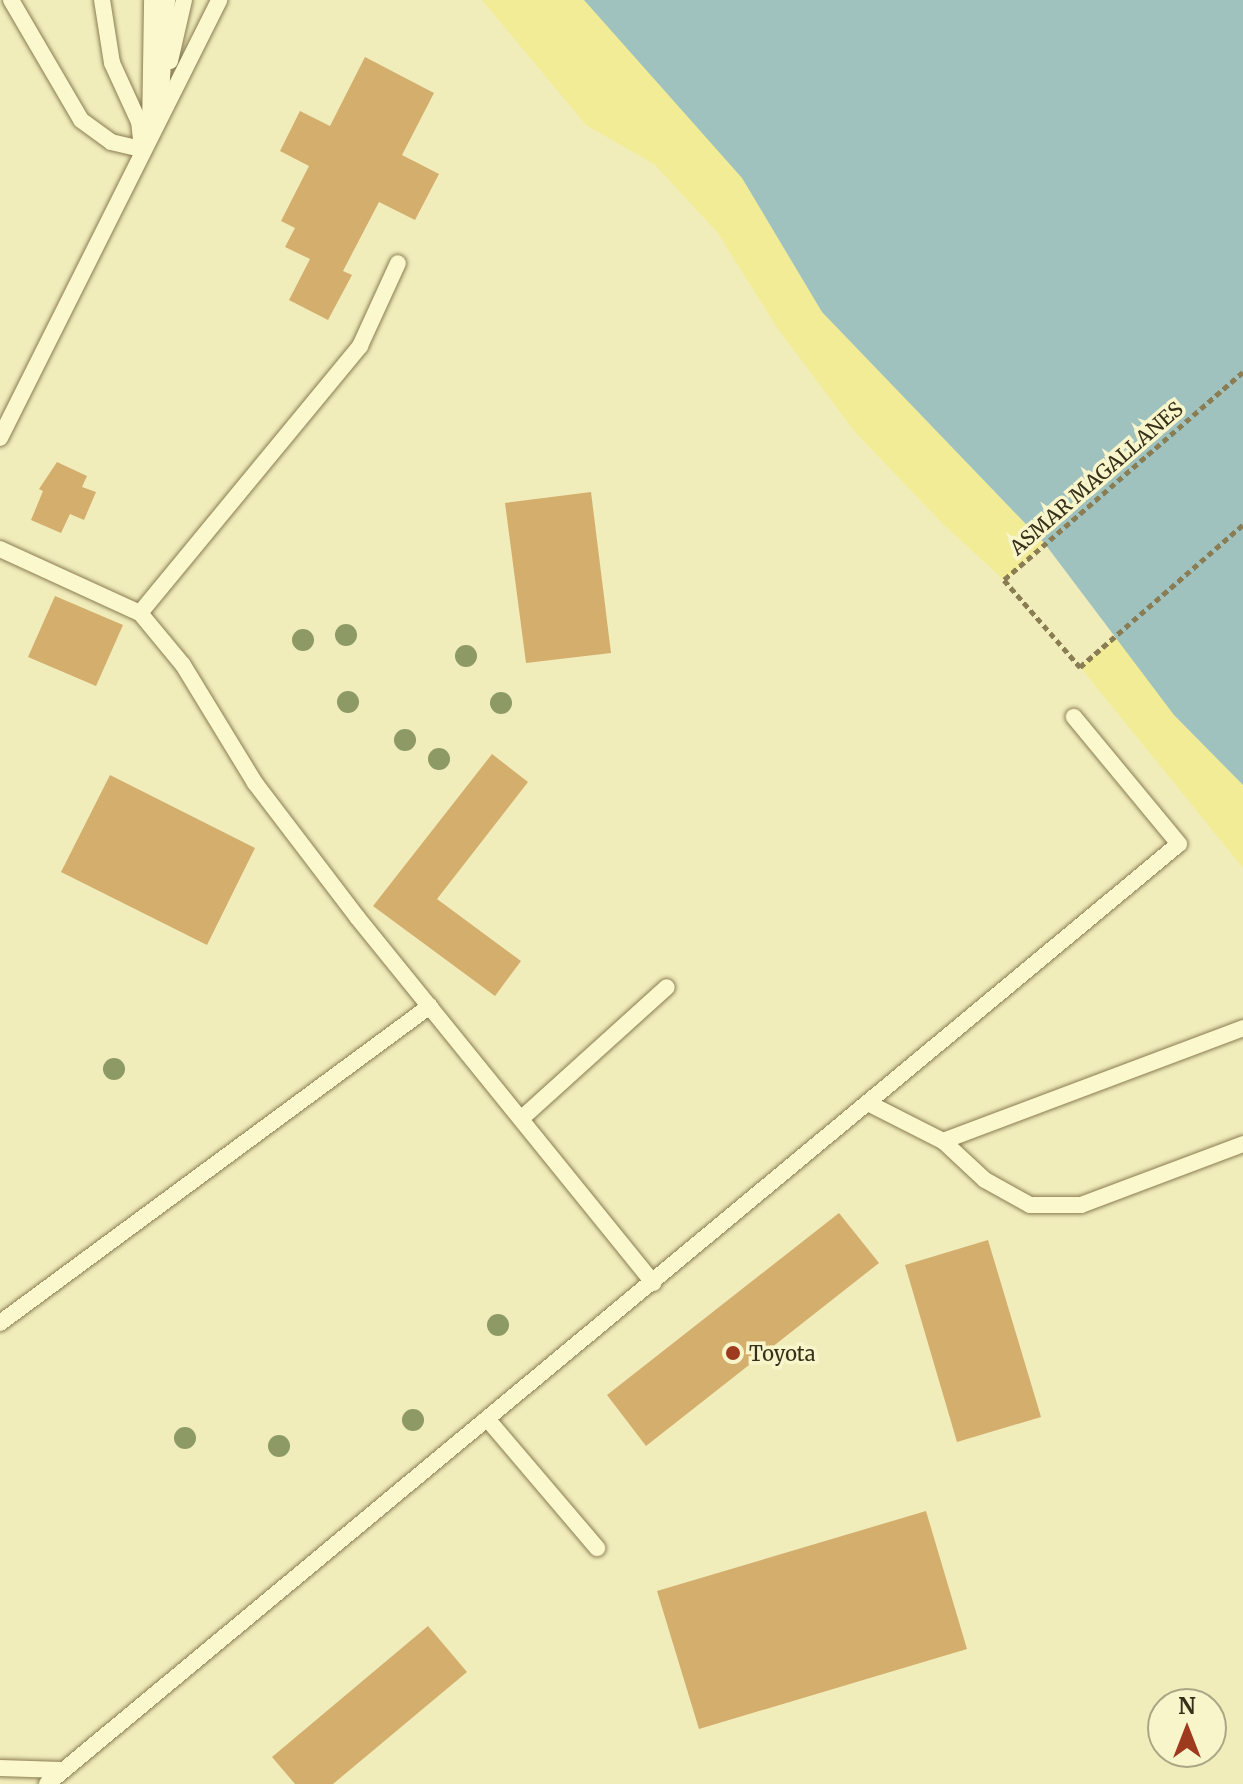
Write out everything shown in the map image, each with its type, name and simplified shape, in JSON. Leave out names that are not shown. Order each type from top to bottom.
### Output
[{"type":"lane","points":[[0,7],[4,0]]},
{"type":"lane","points":[[11,0],[81,120],[111,142],[142,149]]},
{"type":"lane","points":[[102,0],[112,63],[139,122],[142,149]]},
{"type":"lane","points":[[150,133],[152,0]]},
{"type":"lane","points":[[160,115],[167,0]]},
{"type":"lane","points":[[168,99],[171,43],[184,0]]},
{"type":"lane","points":[[0,438],[219,0]]},
{"type":"lane","points":[[140,613],[360,346],[398,263]]},
{"type":"lane","points":[[0,549],[140,613],[183,665],[255,783],[653,1283]]},
{"type":"lane","points":[[47,1784],[489,1421],[1179,844],[1074,717]]},
{"type":"lane","points":[[522,1118],[667,987]]},
{"type":"lane","points":[[0,1323],[430,1006]]},
{"type":"lane","points":[[943,1141],[1243,1028]]},
{"type":"lane","points":[[868,1103],[943,1141],[985,1180],[1030,1205],[1081,1205],[1243,1144]]},
{"type":"lane","points":[[489,1421],[597,1548]]},
{"type":"lane","points":[[0,1768],[61,1770]]},
{"type":"path","name":"ASMAR MAGALLANES","points":[[1243,372],[1004,580],[1080,667],[1243,525]]},
{"type":"sand","points":[[482,0],[584,0],[607,21],[742,178],[822,312],[1045,544],[1004,580],[944,525],[855,432],[778,329],[717,232],[654,164],[586,125]]},
{"type":"sand","points":[[1118,635],[1174,715],[1243,785],[1243,868],[1080,667]]},
{"type":"water","points":[[584,0],[1243,0],[1243,785],[1174,715],[1045,544],[822,312],[742,178]]},
{"type":"building","points":[[365,57],[434,93],[402,155],[439,174],[415,220],[379,202],[343,271],[352,275],[328,320],[289,300],[310,259],[285,247],[295,228],[281,221],[309,166],[280,151],[300,111],[330,126]]},
{"type":"building","points":[[57,462],[87,476],[82,487],[96,492],[84,520],[70,514],[61,533],[31,520],[43,491],[39,489]]},
{"type":"building","points":[[591,492],[611,653],[526,663],[505,503]]},
{"type":"building","points":[[55,596],[123,625],[96,686],[28,657]]},
{"type":"building","points":[[492,754],[528,782],[437,899],[521,961],[495,996],[373,906]]},
{"type":"building","points":[[110,775],[255,848],[207,945],[61,872]]},
{"type":"building","points":[[839,1213],[879,1263],[646,1446],[607,1395]]},
{"type":"building","points":[[988,1240],[1041,1417],[957,1442],[905,1265]]},
{"type":"building","points":[[926,1511],[967,1649],[699,1729],[657,1591]]},
{"type":"building","points":[[428,1626],[467,1672],[333,1784],[295,1784],[272,1757]]},
{"type":"place","name":"Toyota","points":[[733,1353]]}]
